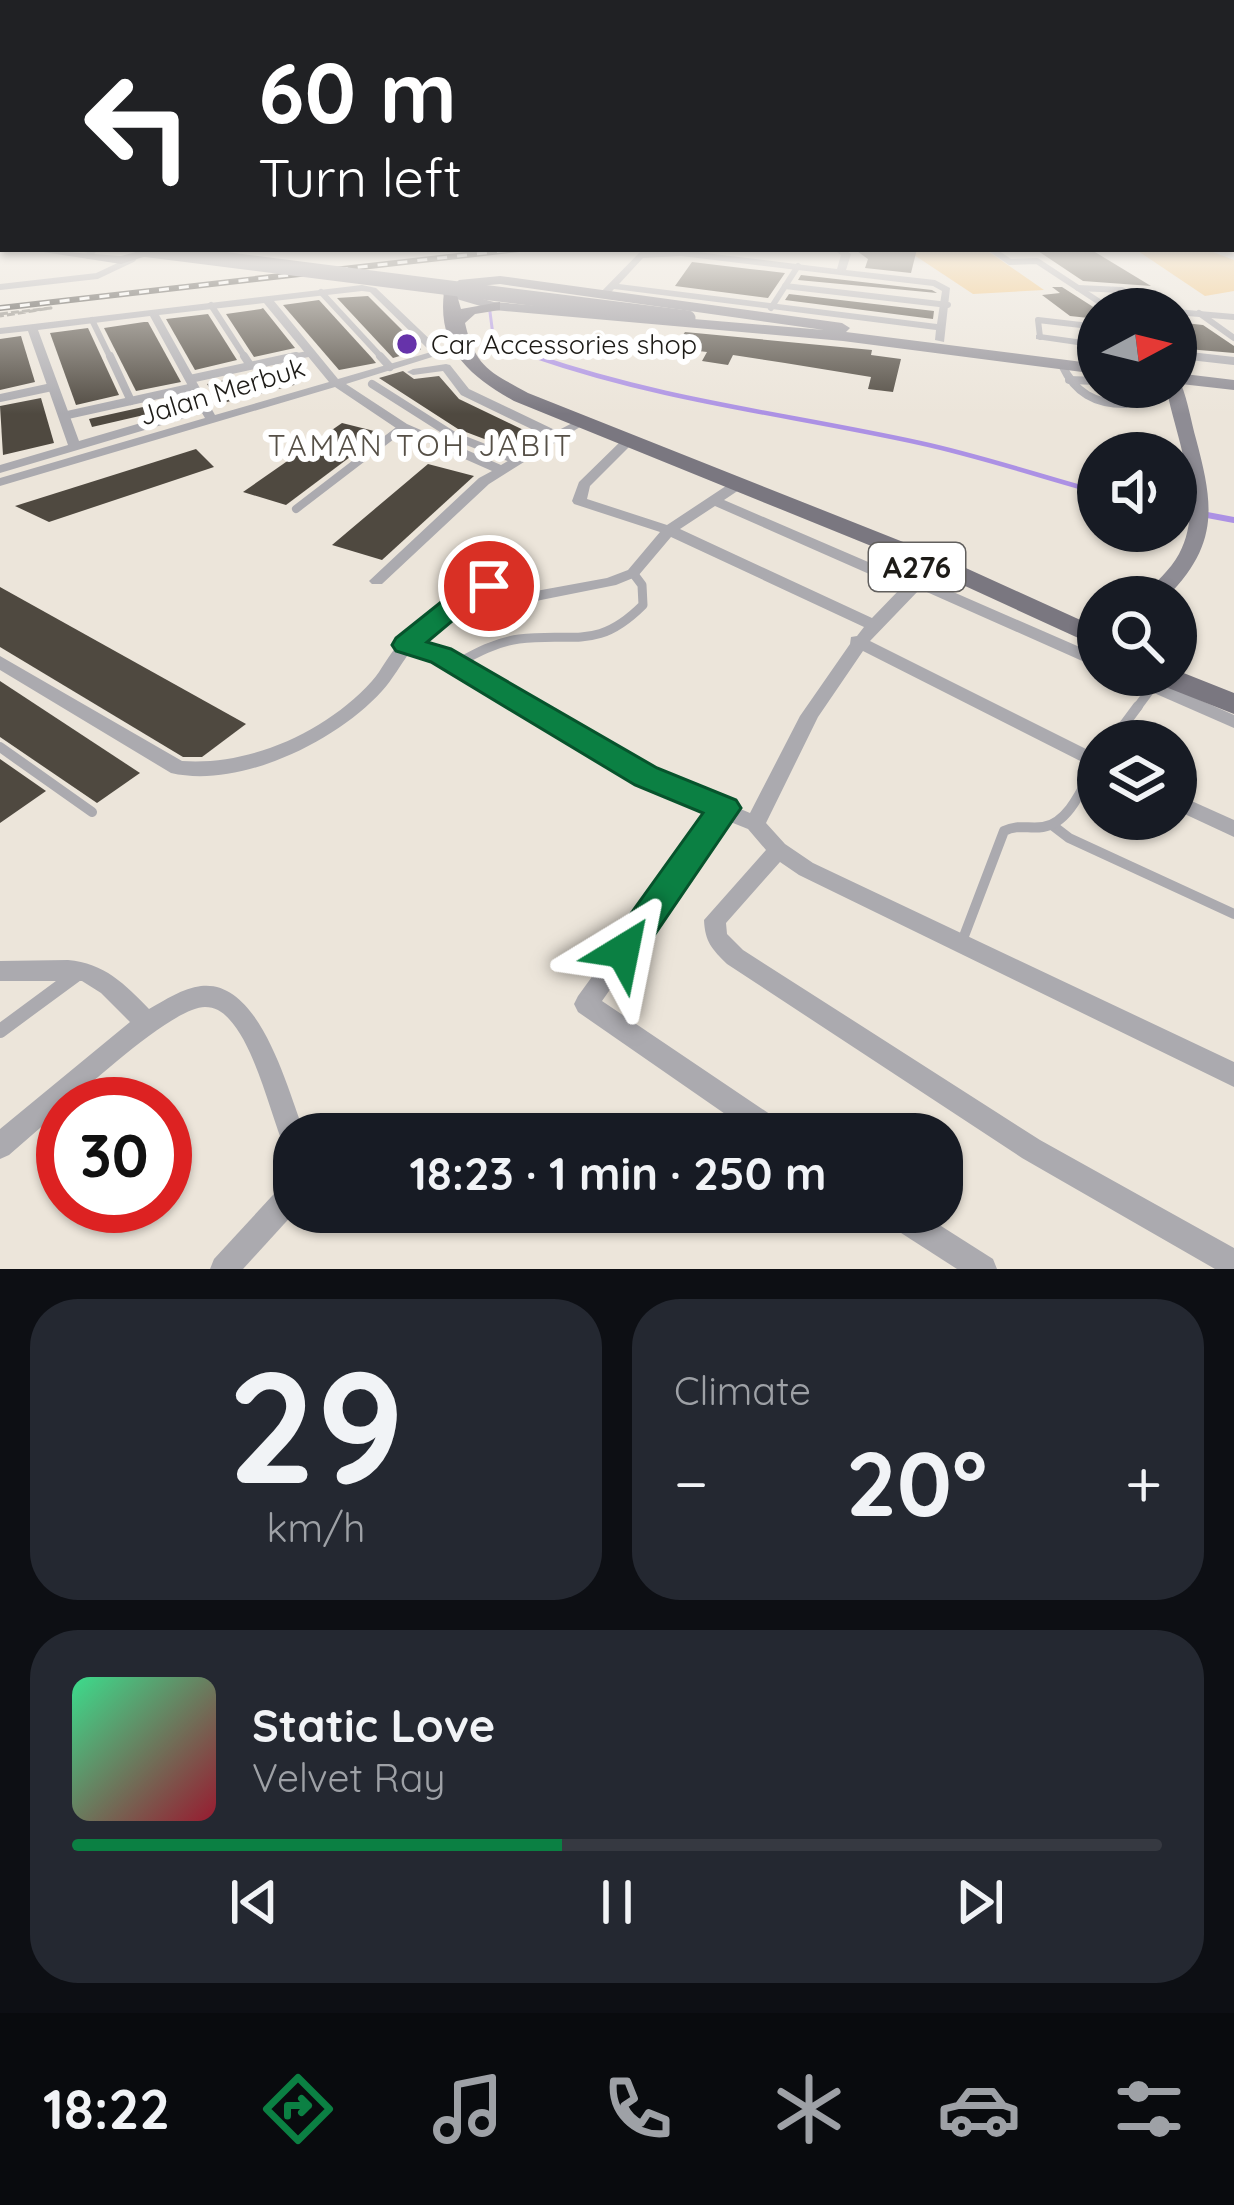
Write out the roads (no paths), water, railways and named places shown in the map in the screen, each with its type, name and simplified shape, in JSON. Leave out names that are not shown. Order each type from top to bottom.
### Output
[{"type":"main road","points":[[450,295],[458,320]]},
{"type":"main road","points":[[451,295],[494,306],[841,332],[941,334],[1077,361]]},
{"type":"main road","points":[[511,295],[841,332],[1065,372],[1077,369]]},
{"type":"main road","points":[[540,295],[690,315]]},
{"type":"main road","points":[[647,295],[769,311],[841,332]]},
{"type":"main road","points":[[448,350],[458,320],[470,310],[494,306]]},
{"type":"main road","name":"A276","points":[[448,350],[492,381],[628,441],[726,494],[751,496],[924,576],[1077,639]]},
{"type":"main road","points":[[1197,385],[1234,381]]},
{"type":"main road","points":[[1197,383],[1234,381]]},
{"type":"main road","points":[[1180,576],[1208,532],[1211,505],[1181,408]]},
{"type":"main road","name":"A276","points":[[924,576],[1077,628]]},
{"type":"main road","points":[[1045,614],[1077,619]]},
{"type":"main road","points":[[1197,671],[1222,689]]},
{"type":"main road","points":[[1197,690],[1234,704]]},
{"type":"street","points":[[0,331],[291,295]]},
{"type":"street","points":[[380,295],[448,350]]},
{"type":"street","points":[[769,311],[941,334],[948,305],[945,295]]},
{"type":"street","points":[[266,298],[334,382],[404,427],[501,470]]},
{"type":"street","points":[[1198,312],[1234,316]]},
{"type":"street","points":[[0,467],[209,413],[153,313]]},
{"type":"street","points":[[32,328],[75,447]]},
{"type":"street","points":[[1040,338],[1077,342]]},
{"type":"street","name":"Jalan Merbuk","points":[[0,482],[209,413],[448,350]]},
{"type":"street","points":[[349,392],[446,367],[465,392],[557,436]]},
{"type":"street","points":[[376,581],[501,470],[582,422]]},
{"type":"street","points":[[628,441],[584,485],[579,501],[669,530],[874,625]]},
{"type":"street","points":[[482,586],[536,596],[592,587],[633,573],[669,530],[726,494]]},
{"type":"street","points":[[0,662],[178,768],[203,773],[233,769],[324,727],[379,684],[406,645],[482,586],[490,562]]},
{"type":"street","points":[[755,824],[788,746],[857,641],[924,576],[1077,652]]},
{"type":"street","points":[[857,641],[1077,752]]},
{"type":"street","points":[[406,645],[456,664],[646,777],[755,824],[778,850],[806,868],[1234,1075]]},
{"type":"street","points":[[1194,696],[1234,722]]},
{"type":"street","points":[[724,808],[586,1004],[746,1113]]},
{"type":"street","points":[[1197,811],[1234,829]]},
{"type":"street","points":[[778,850],[715,920],[716,938],[735,958],[1031,1150],[1234,1264]]},
{"type":"street","points":[[0,971],[85,968],[111,984],[148,1025]]},
{"type":"street","points":[[0,1146],[148,1025],[181,1002],[202,995],[222,999],[242,1016],[283,1113]]},
{"type":"street","points":[[224,1269],[273,1216]]},
{"type":"street","points":[[927,1233],[983,1269]]},
{"type":"lane","points":[[324,295],[391,367]]},
{"type":"lane","points":[[769,311],[779,295]]},
{"type":"lane","points":[[864,295],[948,305]]},
{"type":"lane","points":[[211,305],[250,365]]},
{"type":"lane","points":[[1198,312],[1234,338]]},
{"type":"lane","points":[[92,320],[131,401]]},
{"type":"lane","points":[[1040,338],[1038,320],[1077,325]]},
{"type":"lane","points":[[63,416],[308,354]]},
{"type":"lane","points":[[1197,357],[1234,361]]},
{"type":"lane","points":[[1065,372],[1077,375]]},
{"type":"lane","points":[[1065,372],[1077,384]]},
{"type":"lane","points":[[372,384],[454,436],[516,460]]},
{"type":"lane","points":[[0,398],[52,388]]},
{"type":"lane","points":[[296,509],[404,427]]},
{"type":"lane","points":[[456,664],[482,649],[519,639],[591,640],[643,605],[642,586],[633,573]]},
{"type":"lane","points":[[1129,720],[1149,696]]},
{"type":"lane","points":[[0,747],[92,812]]},
{"type":"lane","points":[[961,944],[1004,831],[1021,824],[1052,825],[1077,793]]},
{"type":"lane","points":[[1052,825],[1069,838],[1234,914]]},
{"type":"lane","points":[[0,1031],[85,968]]},
{"type":"waterway","points":[[490,312],[494,343],[543,359]]},
{"type":"waterway","points":[[534,356],[678,396],[942,448],[1077,486]]},
{"type":"waterway","points":[[1197,513],[1202,514]]},
{"type":"waterway","points":[[1197,513],[1202,514]]},
{"type":"waterway","points":[[1202,514],[1234,520]]},
{"type":"railway","points":[[0,308],[112,295]]},
{"type":"place","name":"Car Accessories shop","points":[[407,344]]},
{"type":"district","name":"TAMAN TOH JABIT","points":[[421,445]]}]
